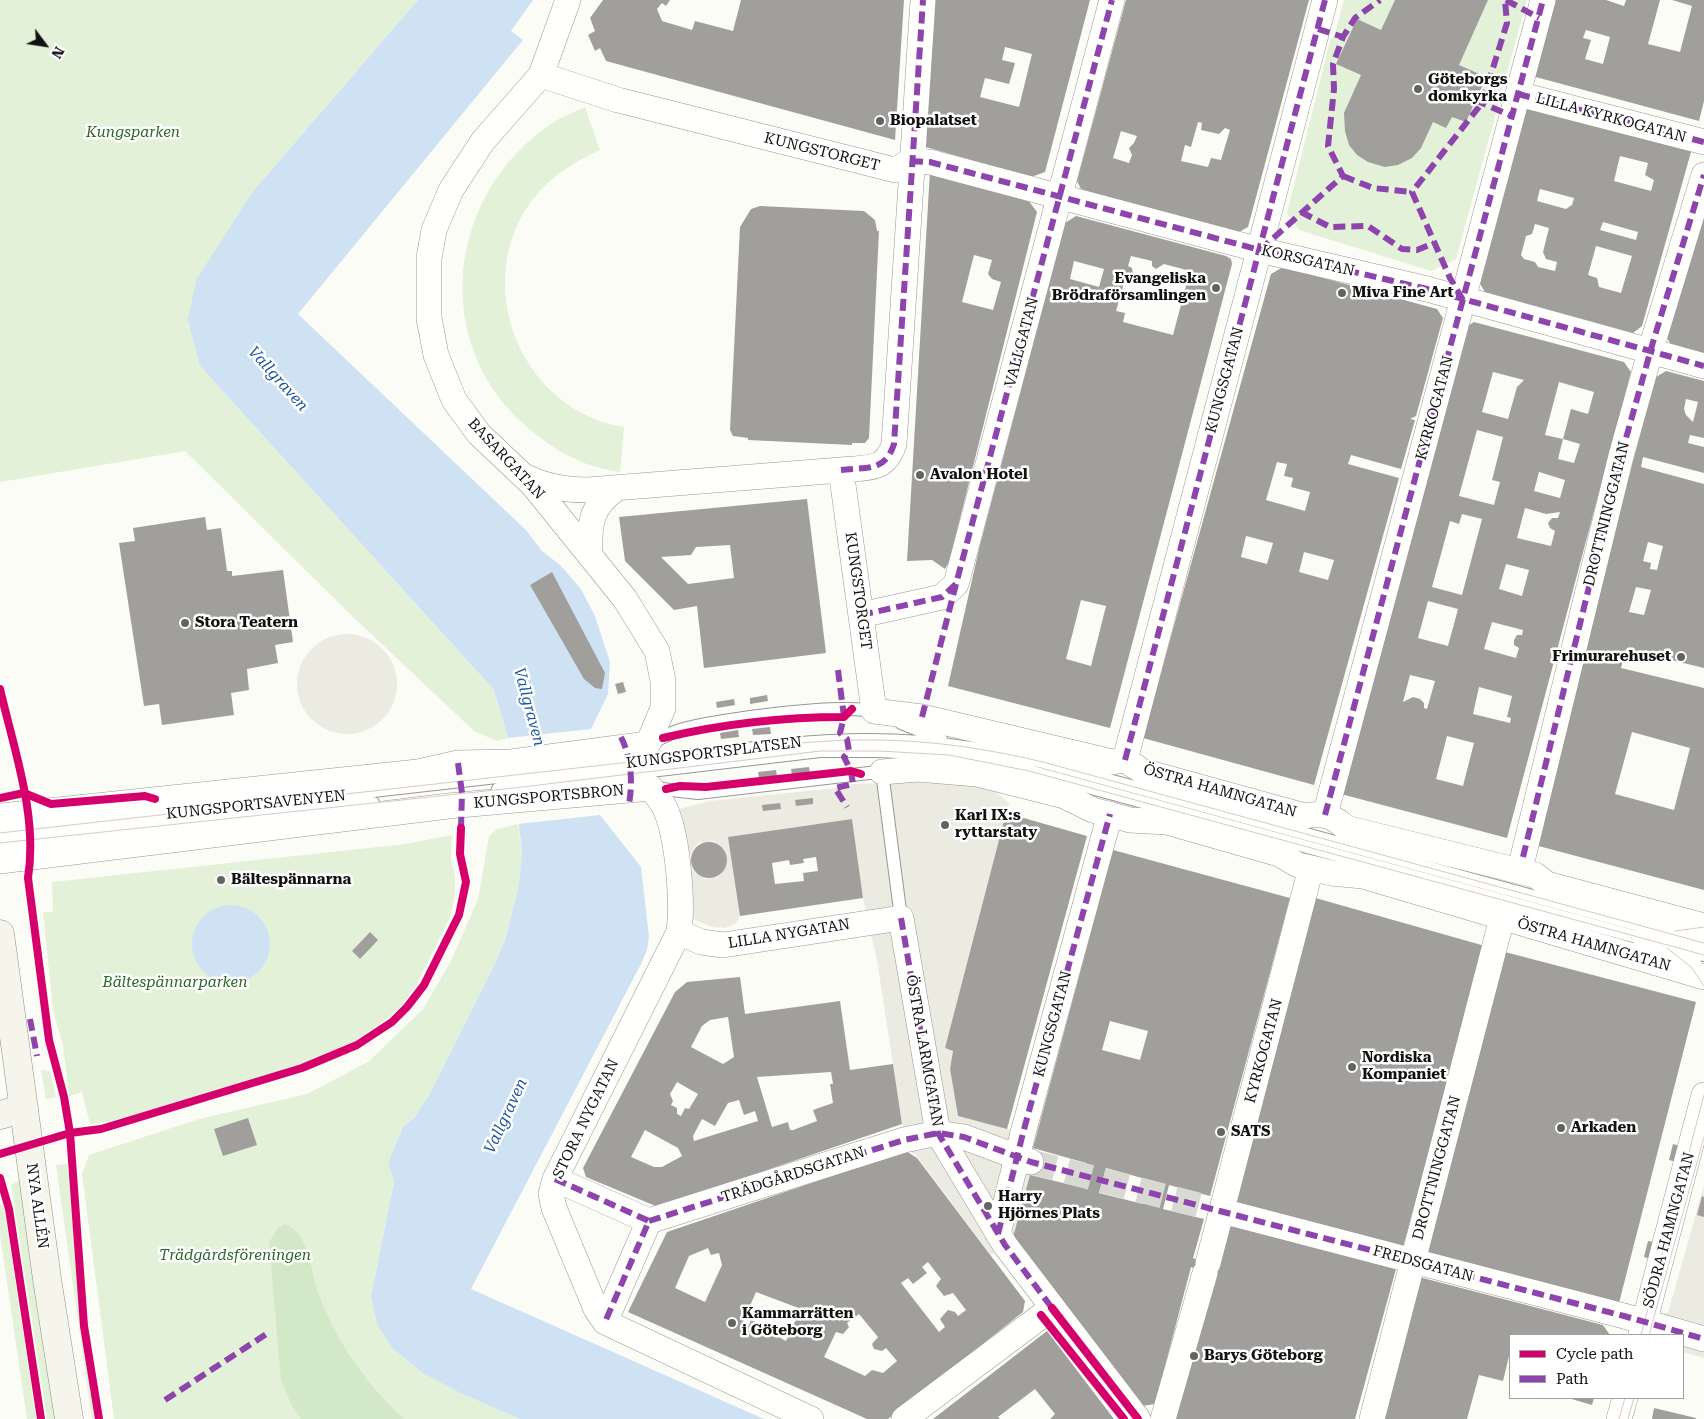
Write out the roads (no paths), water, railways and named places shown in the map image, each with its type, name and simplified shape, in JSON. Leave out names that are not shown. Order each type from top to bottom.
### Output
[{"type":"main road","name":"NYA ALLÉN","points":[[0,934],[12,1112],[69,1419]]},
{"type":"street","name":"BASARGATAN","points":[[568,0],[541,75],[483,141],[451,190],[434,230],[429,258],[428,318],[436,355],[454,400],[479,434],[526,477],[590,555],[641,622],[657,651],[663,681],[663,708],[648,744]]},
{"type":"street","points":[[526,477],[542,484],[567,490],[618,488],[841,470],[882,464],[890,457],[894,444],[922,0]]},
{"type":"street","name":"VALLGATAN","points":[[861,615],[942,597],[956,584],[1112,0]]},
{"type":"street","name":"KUNGSGATAN","points":[[1125,760],[1325,0]]},
{"type":"street","name":"KYRKOGATAN","points":[[1325,815],[1543,0]]},
{"type":"street","name":"KUNGSTORGET","points":[[541,75],[618,100],[896,170],[911,161]]},
{"type":"street","name":"LILLA KYRKOGATAN","points":[[1518,94],[1704,142]]},
{"type":"street","name":"KORSGATAN","points":[[911,161],[930,162],[1260,250],[1427,289],[1704,366]]},
{"type":"street","name":"DROTTNINGGATAN","points":[[1521,864],[1621,456],[1650,352],[1704,175]]},
{"type":"street","name":"KUNGSTORGET","points":[[841,470],[874,711]]},
{"type":"street","points":[[590,555],[591,524],[595,510],[603,498],[618,488]]},
{"type":"street","name":"ÖSTRA HAMNGATAN","points":[[874,711],[922,717],[1112,762],[1125,760],[1142,771],[1305,816],[1325,815]]},
{"type":"street","name":"KUNGSPORTSBRON","points":[[449,800],[513,782],[596,772],[648,744]]},
{"type":"street","name":"ÖSTRA HAMNGATAN","points":[[880,754],[918,769],[978,774],[1064,796],[1093,810],[1130,820],[1166,822],[1279,854],[1298,865],[1331,873],[1362,876],[1502,918],[1703,955]]},
{"type":"street","name":"KUNGSPORTSBRON","points":[[446,765],[513,782],[596,772],[651,788]]},
{"type":"street","name":"KUNGSPORTSAVENYEN","points":[[0,816],[418,772],[446,765]]},
{"type":"street","name":"STORA NYGATAN","points":[[605,1322],[596,1309],[554,1208],[551,1194],[555,1179],[679,932],[681,916],[672,826],[667,812],[651,788]]},
{"type":"street","name":"KUNGSPORTSAVENYEN","points":[[0,861],[449,800]]},
{"type":"street","name":"KUNGSGATAN","points":[[998,1234],[1024,1160],[1110,814]]},
{"type":"street","points":[[1325,815],[1334,817],[1346,828],[1521,864],[1547,884],[1703,955]]},
{"type":"street","name":"KYRKOGATAN","points":[[1163,1419],[1207,1268],[1311,868]]},
{"type":"street","name":"LILLA NYGATAN","points":[[679,932],[701,942],[723,945],[901,918]]},
{"type":"street","name":"ÖSTRA LARMGATAN","points":[[901,918],[938,1133],[998,1234],[1052,1308],[1138,1419]]},
{"type":"street","name":"DROTTNINGGATAN","points":[[1372,1419],[1502,918]]},
{"type":"street","points":[[1649,934],[1672,952],[1703,955]]},
{"type":"street","name":"SÖDRA HAMNGATAN","points":[[1642,1327],[1704,1095]]},
{"type":"street","points":[[938,1133],[964,1137],[1024,1160]]},
{"type":"street","name":"TRÄDGÅRDSGATAN","points":[[649,1221],[904,1140],[938,1133]]},
{"type":"street","points":[[555,1179],[649,1221],[605,1322],[811,1419]]},
{"type":"street","name":"FREDSGATAN","points":[[1222,1211],[1413,1261],[1642,1327],[1678,1334]]},
{"type":"street","points":[[904,1419],[1052,1308]]},
{"type":"street","name":"FREDSGATAN","points":[[1684,1335],[1704,1339]]},
{"type":"street","points":[[1619,1419],[1625,1399]]},
{"type":"lane","name":"KUNGSPORTSPLATSEN","points":[[648,744],[678,730],[727,720],[843,709],[874,711],[951,750]]},
{"type":"lane","name":"KUNGSPORTSPLATSEN","points":[[596,772],[833,740],[880,754]]},
{"type":"lane","points":[[596,772],[820,752],[880,754],[951,750]]},
{"type":"lane","name":"ÖSTRA HAMNGATAN","points":[[880,754],[951,750],[1649,934],[1680,932],[1703,955]]},
{"type":"lane","name":"KUNGSPORTSPLATSEN","points":[[651,788],[698,793],[880,754]]},
{"type":"lane","name":"ÖSTRA LARMGATAN","points":[[880,754],[901,918]]},
{"type":"lane","name":"KUNGSPORTSAVENYEN","points":[[0,833],[513,782]]},
{"type":"lane","name":"KUNGSPORTSAVENYEN","points":[[0,843],[449,800]]},
{"type":"lane","points":[[1642,1327],[1704,1137]]},
{"type":"lane","points":[[1628,1419],[1634,1399]]},
{"type":"water","name":"Vallgraven","points":[[418,0],[533,0],[511,31],[523,40],[298,314],[526,530],[542,551],[560,565],[581,589],[595,616],[610,662],[608,694],[591,729],[600,815],[641,867],[649,937],[647,950],[641,964],[471,1289],[764,1419],[520,1419],[460,1393],[424,1374],[393,1349],[377,1324],[371,1296],[394,1181],[388,1163],[403,1127],[414,1118],[429,1095],[495,964],[506,937],[519,884],[522,851],[508,738],[494,690],[200,366],[188,320],[196,280],[254,190]]},
{"type":"water","points":[[223,905],[239,905],[253,911],[264,922],[270,936],[270,952],[264,966],[253,977],[239,983],[223,983],[209,977],[198,966],[192,952],[192,936],[198,922],[209,911]]},
{"type":"tunnel","points":[[1031,1162],[1222,1211]]},
{"type":"tram line","points":[[0,833],[790,744],[856,740],[918,742],[979,749],[1043,762],[1704,943]]},
{"type":"tram line","points":[[0,843],[514,788],[820,751],[879,751],[949,755],[1029,771],[1704,955]]},
{"type":"tram line","points":[[1675,931],[1704,927]]},
{"type":"tram line","points":[[1667,948],[1691,967],[1704,986]]},
{"type":"tram line","points":[[1641,1334],[1704,1095]]},
{"type":"tram line","points":[[1649,1334],[1704,1137]]},
{"type":"tram line","points":[[1619,1419],[1625,1399]]},
{"type":"tram line","points":[[1628,1419],[1634,1399]]},
{"type":"place","name":"Göteborgs domkyrka","points":[[1418,89]]},
{"type":"place","name":"Biopalatset","points":[[880,121]]},
{"type":"place","name":"Evangeliska Brödraförsamlingen","points":[[1216,288]]},
{"type":"place","name":"Miva Fine Art","points":[[1342,293]]},
{"type":"place","name":"Avalon Hotel","points":[[920,475]]},
{"type":"place","name":"Stora Teatern","points":[[185,623]]},
{"type":"place","name":"Frimurarehuset","points":[[1681,657]]},
{"type":"place","name":"Karl IX:s ryttarstaty","points":[[945,825]]},
{"type":"place","name":"Bältespännarna","points":[[221,880]]},
{"type":"place","name":"Nordiska Kompaniet","points":[[1352,1067]]},
{"type":"place","name":"Arkaden","points":[[1561,1128]]},
{"type":"place","name":"SATS","points":[[1221,1132]]},
{"type":"place","name":"Harry Hjörnes Plats","points":[[988,1206]]},
{"type":"place","name":"Kammarrätten i Göteborg","points":[[732,1323]]},
{"type":"place","name":"Barys Göteborg","points":[[1194,1356]]},
{"type":"park label","name":"Kungsparken","points":[[133,133]]},
{"type":"park label","name":"Bältespännarparken","points":[[175,983]]},
{"type":"park label","name":"Trädgårdsföreningen","points":[[235,1256]]}]
